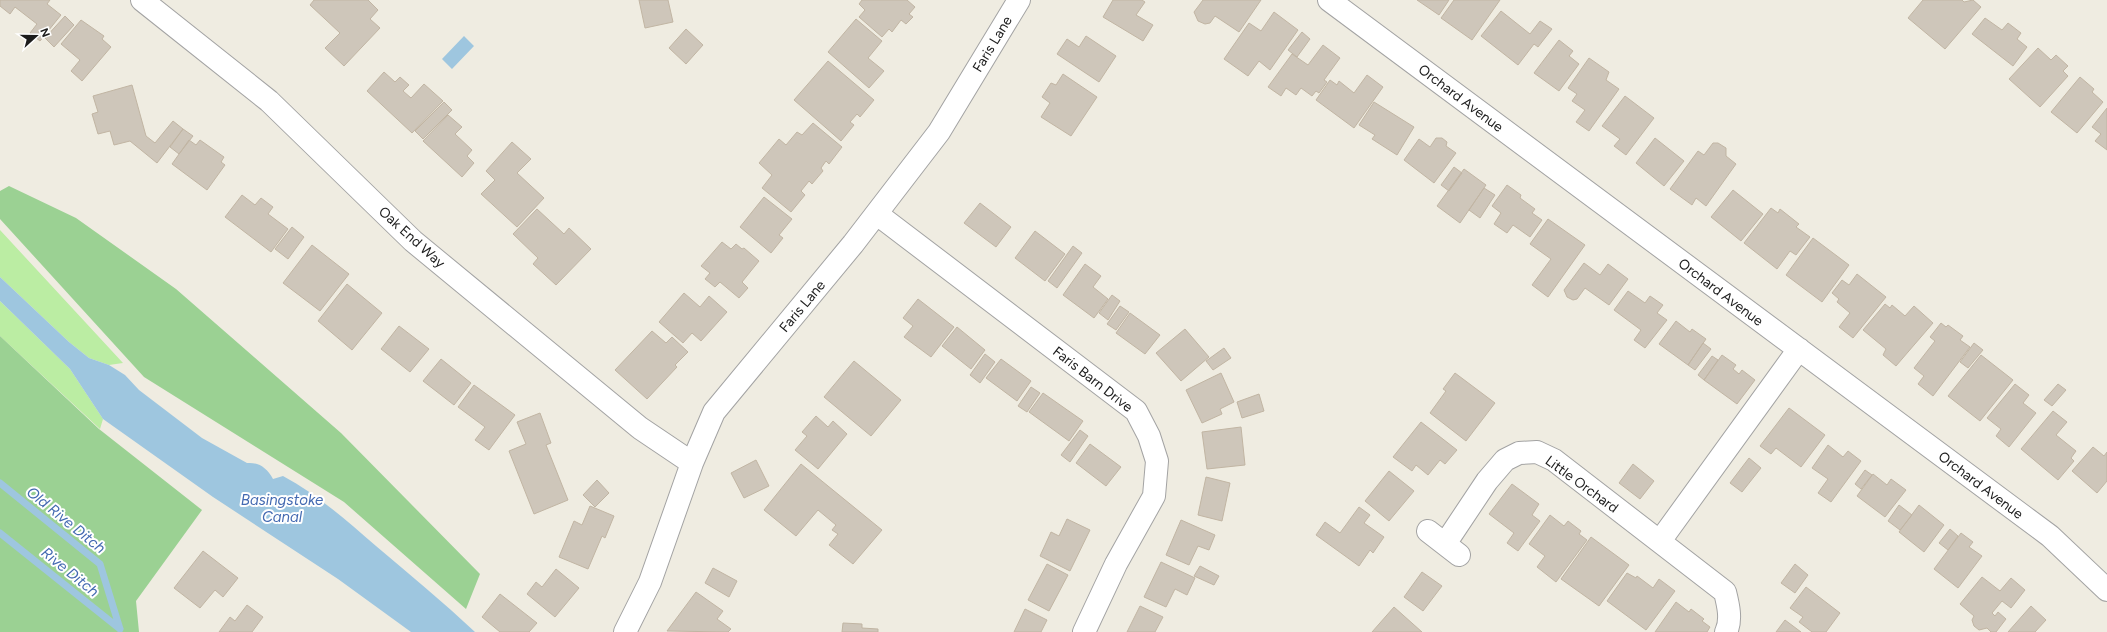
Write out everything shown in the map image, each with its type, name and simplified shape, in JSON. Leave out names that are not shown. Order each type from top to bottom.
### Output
[{"type":"street","name":"Oak End Way","points":[[142,0],[269,101],[413,241],[640,428],[692,463]]},
{"type":"street","name":"Faris Lane","points":[[625,632],[650,582],[692,463],[714,412],[877,214],[939,132],[1019,0]]},
{"type":"street","name":"Orchard Avenue","points":[[1329,0],[2050,536],[2107,590]]},
{"type":"street","name":"Faris Barn Drive","points":[[877,214],[1136,411],[1149,436],[1157,461],[1154,496],[1116,564],[1084,632]]},
{"type":"street","points":[[1660,541],[1799,349]]},
{"type":"street","name":"Little Orchard","points":[[1444,543],[1487,480],[1504,460],[1519,454],[1537,452],[1554,460],[1725,592],[1729,608],[1728,628],[1726,632]]},
{"type":"green space","points":[[9,186],[76,218],[176,289],[341,433],[480,574],[466,609],[344,502],[144,377],[0,219],[0,191]]},
{"type":"green space","points":[[0,230],[123,363],[109,365],[89,358],[69,342],[0,277]]},
{"type":"green space","points":[[0,301],[70,369],[103,419],[100,429],[0,336]]},
{"type":"green space","points":[[0,336],[99,429],[202,510],[136,601],[139,632],[0,632]]},
{"type":"water","points":[[464,36],[474,46],[452,69],[442,59]]},
{"type":"water","name":"Basingstoke Canal","points":[[0,277],[69,342],[89,358],[109,365],[125,375],[139,390],[202,438],[247,463],[262,466],[273,479],[283,476],[320,499],[426,588],[475,632],[411,632],[338,579],[213,497],[103,419],[70,369],[0,301]]},
{"type":"building","points":[[0,0],[50,0],[47,4],[61,15],[40,41],[30,33],[37,24],[15,7],[10,14],[0,6]]},
{"type":"building","points":[[314,0],[368,0],[378,10],[370,19],[380,28],[344,66],[325,48],[340,33],[310,5]]},
{"type":"building","points":[[639,0],[668,0],[673,22],[645,28]]},
{"type":"building","points":[[862,0],[907,0],[915,7],[909,14],[913,17],[906,24],[901,20],[892,32],[889,29],[882,37],[859,17],[865,10],[859,4]]},
{"type":"building","points":[[1113,0],[1142,0],[1145,2],[1136,15],[1153,25],[1143,41],[1103,17]]},
{"type":"building","points":[[1203,0],[1261,0],[1239,32],[1215,16],[1210,23],[1205,24],[1198,21],[1194,12]]},
{"type":"building","points":[[1417,0],[1449,0],[1439,15]]},
{"type":"building","points":[[1454,0],[1500,0],[1472,40],[1441,18]]},
{"type":"building","points":[[1923,0],[1962,0],[1964,2],[1973,0],[1981,7],[1945,49],[1908,18]]},
{"type":"building","points":[[1501,11],[1530,34],[1540,21],[1552,29],[1538,47],[1534,44],[1518,65],[1481,36]]},
{"type":"building","points":[[1274,12],[1298,30],[1270,70],[1259,61],[1248,76],[1224,59],[1249,23],[1261,31]]},
{"type":"building","points":[[65,16],[74,25],[54,47],[45,38]]},
{"type":"building","points":[[1985,18],[2002,30],[2008,23],[2021,33],[2017,39],[2027,47],[2013,66],[1972,34]]},
{"type":"building","points":[[856,19],[882,41],[868,58],[884,71],[869,88],[828,52]]},
{"type":"building","points":[[81,20],[104,36],[102,39],[111,47],[82,81],[71,71],[80,60],[61,44]]},
{"type":"building","points":[[686,29],[703,45],[686,64],[669,48]]},
{"type":"building","points":[[1302,32],[1310,39],[1297,57],[1288,50]]},
{"type":"building","points":[[1086,36],[1116,56],[1099,82],[1057,54],[1067,39],[1079,47]]},
{"type":"building","points":[[1559,40],[1573,51],[1569,56],[1579,64],[1559,91],[1534,73]]},
{"type":"building","points":[[1323,45],[1340,58],[1324,80],[1327,82],[1319,93],[1316,91],[1312,96],[1301,88],[1296,95],[1286,88],[1281,96],[1268,87],[1292,54],[1308,65]]},
{"type":"building","points":[[2038,48],[2051,60],[2056,55],[2068,66],[2063,71],[2068,76],[2040,107],[2009,79]]},
{"type":"building","points":[[1589,58],[1609,72],[1606,80],[1619,89],[1589,131],[1576,122],[1585,110],[1572,101],[1577,94],[1568,88]]},
{"type":"building","points":[[828,61],[874,100],[860,117],[857,114],[850,122],[854,125],[841,141],[794,100]]},
{"type":"building","points":[[384,72],[395,82],[400,77],[409,85],[403,91],[411,98],[424,84],[443,101],[412,133],[367,91]]},
{"type":"building","points":[[1063,74],[1097,97],[1071,136],[1041,117],[1050,103],[1042,97],[1051,83],[1056,85]]},
{"type":"building","points":[[1367,75],[1383,87],[1354,128],[1316,100],[1330,80],[1337,85],[1339,81],[1354,93]]},
{"type":"building","points":[[2080,77],[2094,89],[2092,92],[2103,102],[2077,133],[2051,112]]},
{"type":"building","points":[[132,85],[146,136],[155,143],[173,121],[183,129],[157,163],[130,141],[114,145],[110,131],[98,134],[92,114],[98,112],[93,96]]},
{"type":"building","points":[[1625,96],[1654,118],[1626,155],[1614,146],[1620,139],[1602,126]]},
{"type":"building","points":[[444,102],[452,110],[423,139],[415,131]]},
{"type":"building","points":[[1374,102],[1414,127],[1397,155],[1372,139],[1375,135],[1359,125]]},
{"type":"building","points":[[2107,108],[2107,150],[2095,141],[2101,134],[2092,127]]},
{"type":"building","points":[[448,115],[462,127],[455,134],[472,150],[467,156],[474,163],[462,177],[423,141]]},
{"type":"building","points":[[813,123],[842,147],[829,164],[826,161],[821,168],[823,171],[812,184],[809,181],[801,191],[805,195],[791,212],[762,188],[772,175],[759,163],[779,139],[786,145],[797,132],[802,135]]},
{"type":"building","points":[[183,129],[193,136],[179,154],[170,147]]},
{"type":"building","points":[[1436,138],[1442,138],[1447,142],[1446,146],[1456,153],[1434,183],[1404,160],[1419,139],[1430,147]]},
{"type":"building","points":[[1655,138],[1684,161],[1664,186],[1636,163]]},
{"type":"building","points":[[189,140],[196,145],[200,140],[224,157],[221,162],[225,165],[207,190],[172,164]]},
{"type":"building","points":[[512,142],[531,159],[517,173],[544,198],[517,227],[481,194],[495,180],[486,171]]},
{"type":"building","points":[[1713,143],[1718,143],[1726,148],[1726,156],[1736,164],[1706,206],[1696,198],[1692,205],[1670,189],[1698,151],[1704,155]]},
{"type":"building","points":[[1454,167],[1462,173],[1449,191],[1441,185]]},
{"type":"building","points":[[1464,169],[1486,185],[1460,223],[1437,206]]},
{"type":"building","points":[[1507,185],[1521,195],[1520,198],[1535,209],[1532,213],[1542,220],[1530,237],[1513,225],[1507,233],[1494,224],[1501,213],[1492,206]]},
{"type":"building","points":[[1484,188],[1495,195],[1480,218],[1469,210]]},
{"type":"building","points":[[1733,190],[1763,214],[1741,241],[1711,217]]},
{"type":"building","points":[[242,195],[255,205],[261,198],[273,207],[268,214],[288,229],[271,252],[225,217]]},
{"type":"building","points":[[764,197],[792,219],[779,235],[783,238],[771,253],[740,227]]},
{"type":"building","points":[[980,203],[1011,227],[996,247],[964,223]]},
{"type":"building","points":[[1771,208],[1778,213],[1780,209],[1799,224],[1796,227],[1810,237],[1796,255],[1790,251],[1777,269],[1744,243]]},
{"type":"building","points":[[537,209],[564,234],[569,228],[591,249],[556,285],[533,264],[538,258],[513,234]]},
{"type":"building","points":[[1548,219],[1585,245],[1548,297],[1532,285],[1551,259],[1530,244]]},
{"type":"building","points":[[292,227],[304,237],[288,259],[275,249]]},
{"type":"building","points":[[1035,231],[1065,254],[1045,281],[1015,258]]},
{"type":"building","points":[[1813,238],[1849,265],[1822,302],[1786,275]]},
{"type":"building","points":[[722,242],[731,249],[736,244],[742,249],[744,248],[759,261],[742,282],[748,288],[739,298],[720,282],[715,287],[705,279],[710,273],[701,266]]},
{"type":"building","points":[[312,245],[349,274],[320,311],[283,283]]},
{"type":"building","points":[[1073,246],[1082,253],[1057,288],[1048,281]]},
{"type":"building","points":[[1584,263],[1600,275],[1608,264],[1628,279],[1609,305],[1585,288],[1577,299],[1573,300],[1567,297],[1564,290]]},
{"type":"building","points":[[1085,264],[1101,276],[1093,287],[1108,299],[1094,318],[1063,295]]},
{"type":"building","points":[[1857,274],[1886,297],[1853,338],[1839,327],[1850,313],[1837,302],[1839,299],[1832,293],[1842,280],[1849,285]]},
{"type":"building","points":[[347,284],[382,313],[352,350],[318,321]]},
{"type":"building","points":[[1628,291],[1645,303],[1650,296],[1663,305],[1657,313],[1667,320],[1645,348],[1634,340],[1641,330],[1614,310]]},
{"type":"building","points":[[684,293],[700,307],[709,296],[727,312],[701,341],[692,333],[683,343],[659,322]]},
{"type":"building","points":[[1112,295],[1120,301],[1108,320],[1099,313]]},
{"type":"building","points":[[918,299],[954,327],[931,357],[904,337],[913,326],[903,318]]},
{"type":"building","points":[[1885,304],[1890,308],[1892,305],[1905,316],[1914,306],[1933,323],[1896,366],[1883,355],[1886,349],[1863,330]]},
{"type":"building","points":[[1120,306],[1129,312],[1116,330],[1107,324]]},
{"type":"building","points":[[1130,313],[1160,335],[1145,354],[1116,333]]},
{"type":"building","points":[[1676,321],[1690,332],[1692,329],[1706,339],[1688,365],[1659,344]]},
{"type":"building","points":[[1941,323],[1946,327],[1948,325],[1963,336],[1960,340],[1970,347],[1933,396],[1918,384],[1924,376],[1914,368],[1935,341],[1930,337]]},
{"type":"building","points":[[399,326],[429,349],[410,372],[381,349]]},
{"type":"building","points":[[957,327],[985,350],[971,369],[942,346]]},
{"type":"building","points":[[1185,329],[1209,357],[1181,381],[1156,353]]},
{"type":"building","points":[[652,331],[666,343],[672,337],[688,352],[675,365],[677,367],[647,399],[615,370]]},
{"type":"building","points":[[1703,343],[1711,349],[1695,370],[1688,365]]},
{"type":"building","points":[[1974,343],[1983,350],[1968,368],[1960,362]]},
{"type":"building","points":[[1224,348],[1231,358],[1213,370],[1206,361]]},
{"type":"building","points":[[985,354],[995,362],[980,383],[970,375]]},
{"type":"building","points":[[1722,355],[1736,365],[1733,369],[1739,374],[1742,370],[1755,380],[1737,404],[1704,380]]},
{"type":"building","points":[[1981,355],[2013,380],[1980,421],[1948,396]]},
{"type":"building","points":[[1712,356],[1718,360],[1704,380],[1698,375]]},
{"type":"building","points":[[441,359],[471,383],[454,405],[423,381]]},
{"type":"building","points":[[1001,359],[1031,381],[1017,401],[986,378]]},
{"type":"building","points":[[854,361],[901,400],[871,436],[824,397]]},
{"type":"building","points":[[1221,373],[1234,402],[1220,409],[1222,414],[1202,423],[1186,390]]},
{"type":"building","points":[[1455,373],[1495,403],[1466,441],[1430,413],[1446,391],[1443,389]]},
{"type":"building","points":[[2015,384],[2029,395],[2023,403],[2036,413],[2009,447],[1996,436],[2001,429],[1987,418]]},
{"type":"building","points":[[2058,384],[2066,390],[2052,406],[2044,400]]},
{"type":"building","points":[[474,385],[515,415],[489,450],[475,440],[485,427],[458,407]]},
{"type":"building","points":[[1031,387],[1040,393],[1027,412],[1018,406]]},
{"type":"building","points":[[1043,393],[1083,421],[1069,441],[1029,412]]},
{"type":"building","points":[[1259,394],[1264,411],[1242,418],[1237,402]]},
{"type":"building","points":[[1789,408],[1825,435],[1801,467],[1776,448],[1771,454],[1760,446]]},
{"type":"building","points":[[2053,411],[2067,422],[2056,435],[2076,451],[2071,458],[2074,461],[2058,480],[2021,449]]},
{"type":"building","points":[[540,413],[551,443],[546,445],[568,500],[534,514],[509,451],[526,444],[517,422]]},
{"type":"building","points":[[816,416],[828,427],[833,421],[847,434],[818,469],[795,450],[807,436],[802,432]]},
{"type":"building","points":[[1421,422],[1457,450],[1445,464],[1440,460],[1428,475],[1416,465],[1412,471],[1393,457]]},
{"type":"building","points":[[1241,427],[1245,465],[1207,469],[1202,432]]},
{"type":"building","points":[[1080,430],[1088,436],[1070,462],[1061,455]]},
{"type":"building","points":[[1090,444],[1121,467],[1106,486],[1076,463]]},
{"type":"building","points":[[1828,445],[1843,457],[1848,451],[1861,461],[1831,502],[1818,493],[1828,479],[1812,468]]},
{"type":"building","points":[[2093,447],[2104,456],[2107,452],[2107,481],[2097,493],[2072,471]]},
{"type":"building","points":[[1749,458],[1761,468],[1742,492],[1730,483]]},
{"type":"building","points":[[756,460],[769,486],[744,498],[731,473]]},
{"type":"building","points":[[801,464],[882,530],[853,564],[829,545],[838,534],[832,530],[836,525],[818,510],[796,536],[764,510]]},
{"type":"building","points":[[1633,464],[1654,481],[1640,499],[1619,483]]},
{"type":"building","points":[[1865,470],[1872,475],[1861,489],[1855,484]]},
{"type":"building","points":[[1389,471],[1414,491],[1389,521],[1365,501]]},
{"type":"building","points":[[1873,474],[1887,485],[1891,479],[1906,490],[1885,517],[1857,496]]},
{"type":"building","points":[[1206,477],[1230,483],[1222,521],[1198,515]]},
{"type":"building","points":[[597,480],[609,493],[595,507],[583,495]]},
{"type":"building","points":[[1512,484],[1539,504],[1532,515],[1540,521],[1518,551],[1507,543],[1514,533],[1489,514]]},
{"type":"building","points":[[1899,505],[1912,515],[1900,530],[1888,521]]},
{"type":"building","points":[[1919,505],[1944,525],[1924,552],[1899,532]]},
{"type":"building","points":[[590,506],[614,516],[605,538],[602,536],[588,569],[559,557],[574,521],[582,525]]},
{"type":"building","points":[[1359,507],[1370,515],[1364,523],[1384,537],[1373,553],[1370,550],[1359,566],[1316,535],[1325,522],[1340,533]]},
{"type":"building","points":[[1550,515],[1564,526],[1568,521],[1581,531],[1579,534],[1587,540],[1556,582],[1537,567],[1545,556],[1529,544]]},
{"type":"building","points":[[1067,519],[1090,530],[1070,571],[1040,556],[1051,532],[1059,536]]},
{"type":"building","points":[[1181,520],[1215,535],[1209,550],[1198,546],[1189,565],[1166,555]]},
{"type":"building","points":[[1950,529],[1958,536],[1948,550],[1939,543]]},
{"type":"building","points":[[1961,533],[1973,542],[1969,547],[1982,556],[1958,588],[1934,569]]},
{"type":"building","points":[[1591,537],[1629,565],[1599,606],[1561,579]]},
{"type":"building","points":[[203,551],[238,578],[223,597],[215,590],[200,608],[174,588]]},
{"type":"building","points":[[1161,562],[1195,578],[1187,595],[1175,589],[1166,607],[1144,597]]},
{"type":"building","points":[[1047,564],[1068,575],[1049,611],[1028,600]]},
{"type":"building","points":[[1795,564],[1808,575],[1795,593],[1781,583]]},
{"type":"building","points":[[1200,566],[1219,576],[1214,585],[1194,576]]},
{"type":"building","points":[[713,568],[737,581],[729,597],[705,583]]},
{"type":"building","points":[[556,569],[579,588],[555,617],[527,594],[536,582],[542,587]]},
{"type":"building","points":[[1422,572],[1442,586],[1423,611],[1404,597]]},
{"type":"building","points":[[1627,573],[1636,578],[1637,576],[1653,588],[1659,579],[1675,591],[1646,630],[1607,601]]},
{"type":"building","points":[[1982,577],[2000,591],[2011,578],[2025,590],[2011,608],[2002,601],[1992,613],[1995,616],[1998,612],[2006,619],[1996,632],[1991,632],[1987,628],[1979,630],[1974,626],[1972,620],[1974,616],[1960,604]]},
{"type":"building","points":[[1806,587],[1840,613],[1826,632],[1812,632],[1799,622],[1803,617],[1790,608]]},
{"type":"building","points":[[696,592],[723,611],[717,619],[731,629],[728,632],[667,631]]},
{"type":"building","points":[[500,594],[537,623],[529,632],[500,632],[482,617]]},
{"type":"building","points":[[1676,602],[1689,612],[1691,609],[1704,619],[1702,621],[1710,627],[1707,632],[1655,632]]},
{"type":"building","points":[[247,605],[263,617],[252,632],[219,632],[230,617],[235,621]]},
{"type":"building","points":[[1140,606],[1163,617],[1155,632],[1127,632]]},
{"type":"building","points":[[2031,606],[2046,620],[2035,632],[2008,632]]},
{"type":"building","points":[[1394,607],[1422,632],[1372,632]]},
{"type":"building","points":[[1025,609],[1047,620],[1041,632],[1014,632]]},
{"type":"building","points":[[1785,620],[1801,632],[1776,632]]},
{"type":"building","points":[[843,623],[862,624],[862,628],[878,629],[878,632],[842,632]]},
{"type":"waterway","name":"Old Rive Ditch","points":[[0,483],[100,564],[120,629]]},
{"type":"waterway","name":"Rive Ditch","points":[[0,533],[120,629]]}]
